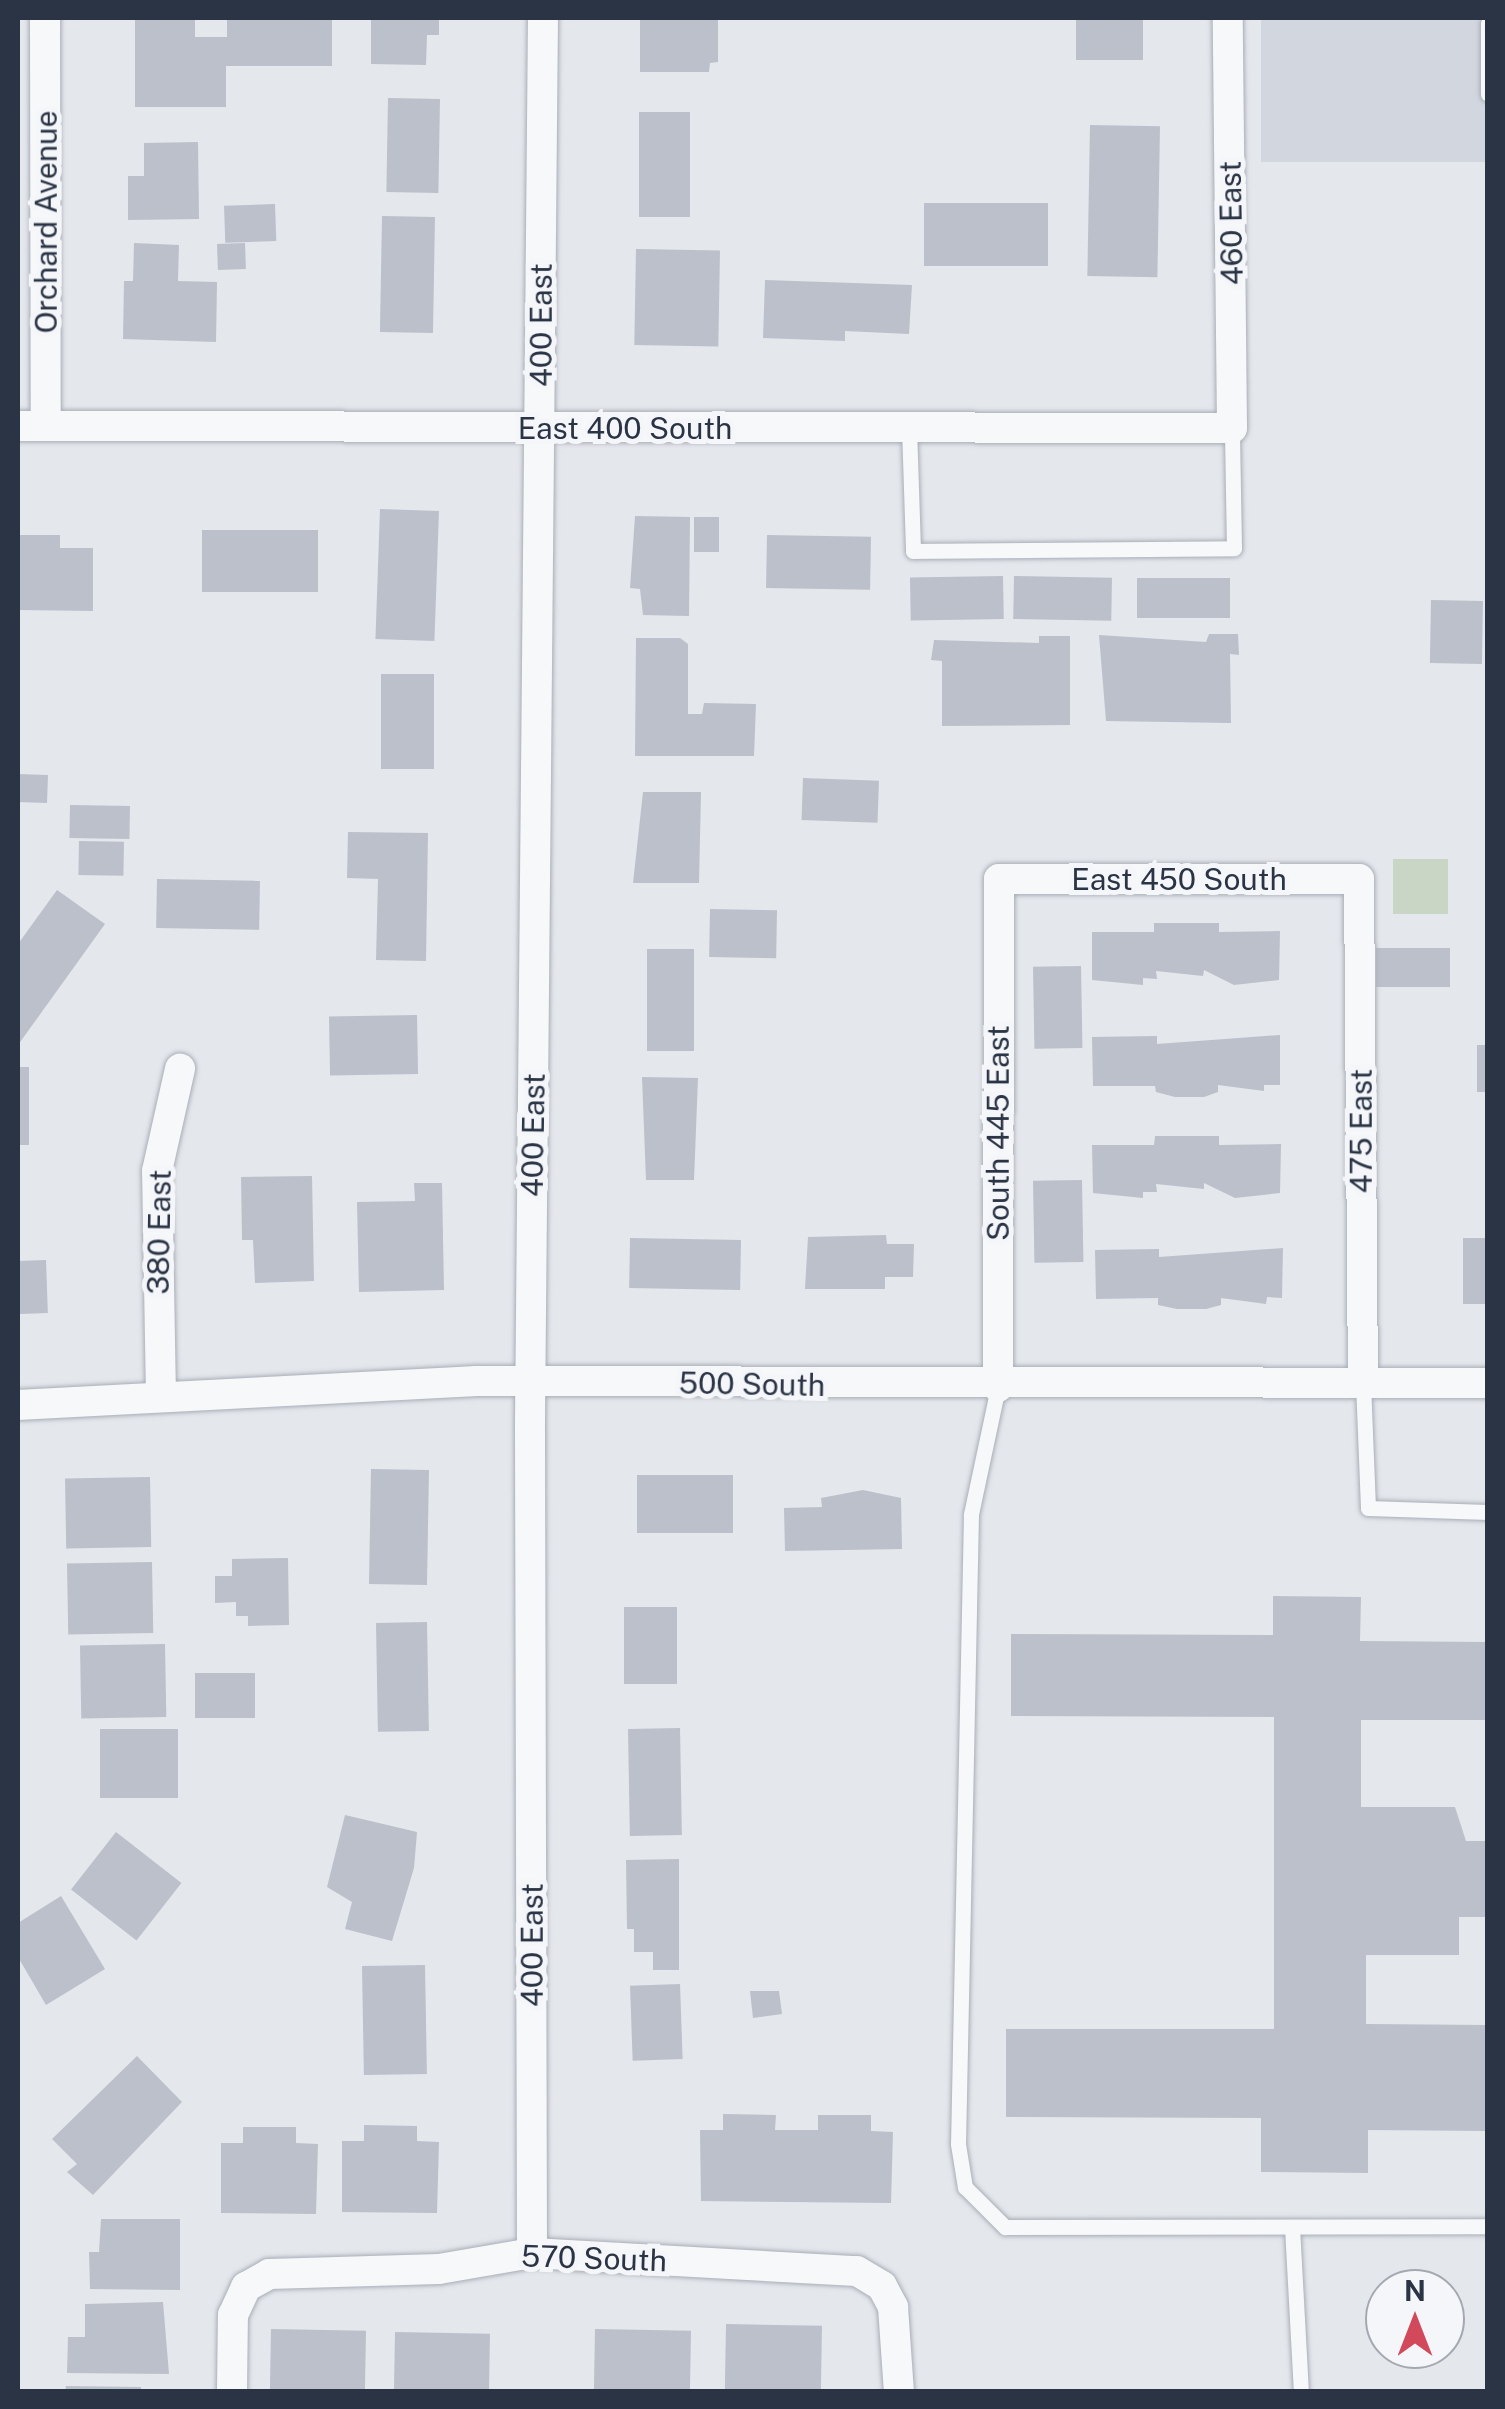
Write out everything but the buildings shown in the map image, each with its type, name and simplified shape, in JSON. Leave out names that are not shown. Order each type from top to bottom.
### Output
[{"type":"street","name":"Orchard Avenue","points":[[32,426],[45,18]]},
{"type":"street","name":"400 East","points":[[532,2254],[530,1382],[543,18]]},
{"type":"street","name":"460 East","points":[[1228,18],[1232,428]]},
{"type":"street","name":"East 400 South","points":[[32,426],[1232,428]]},
{"type":"street","name":"East 450 South","points":[[999,879],[1359,879]]},
{"type":"street","name":"South 445 East","points":[[998,1387],[999,879]]},
{"type":"street","name":"475 East","points":[[1359,879],[1362,1383]]},
{"type":"street","name":"380 East","points":[[161,1396],[158,1170],[180,1069]]},
{"type":"street","name":"500 South","points":[[18,1404],[530,1382],[998,1387],[1488,1383]]},
{"type":"street","name":"570 South","points":[[232,2392],[233,2314],[246,2287],[296,2269],[439,2268],[532,2254],[832,2266],[882,2286],[898,2329],[899,2392]]},
{"type":"lane","points":[[1488,23],[1488,94]]},
{"type":"lane","points":[[909,428],[914,551],[1234,548],[1232,428]]},
{"type":"lane","points":[[1362,1383],[1368,1508],[1488,1512]]},
{"type":"lane","points":[[998,1387],[971,1514],[958,2144],[965,2187],[1005,2227],[1488,2226]]},
{"type":"lane","points":[[1292,2227],[1302,2392]]},
{"type":"shaded area","points":[[1261,18],[1487,18],[1487,162],[1261,162]]},
{"type":"green space","points":[[1393,859],[1448,859],[1448,914],[1393,914]]}]
